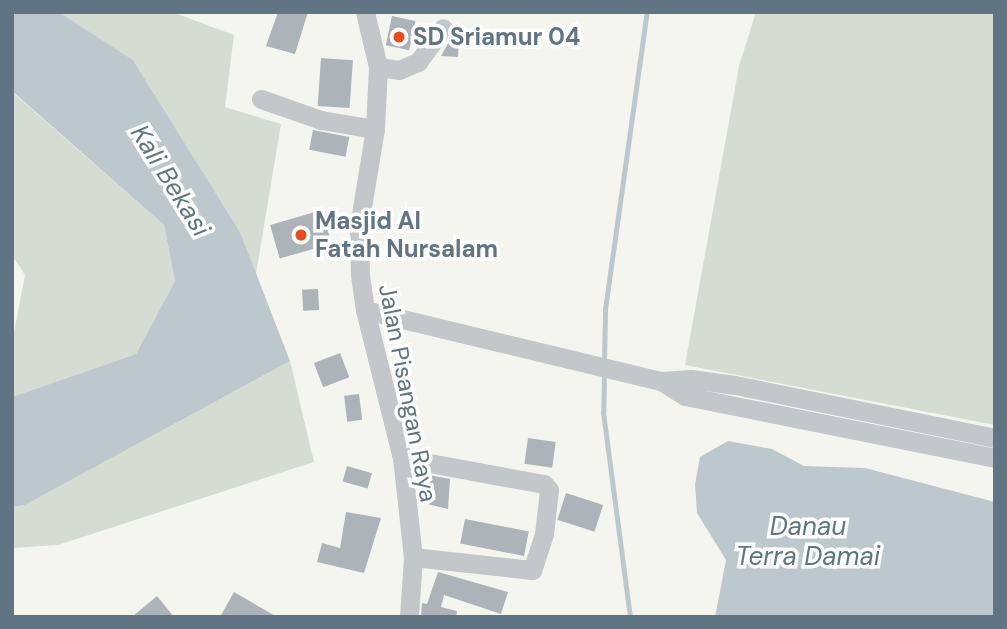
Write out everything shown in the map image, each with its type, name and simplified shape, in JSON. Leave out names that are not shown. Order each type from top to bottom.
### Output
[{"type":"street","name":"Jalan Pisangan Raya","points":[[365,12],[378,67],[376,129],[359,226],[365,310],[402,458],[413,557],[409,617]]},
{"type":"street","points":[[378,67],[399,71],[418,62],[443,28]]},
{"type":"street","points":[[261,99],[321,120],[376,129]]},
{"type":"street","points":[[365,310],[660,381],[691,379],[735,385],[995,439]]},
{"type":"street","points":[[660,381],[685,397],[995,458]]},
{"type":"street","points":[[402,458],[544,484],[550,490],[544,534],[532,570],[413,557]]},
{"type":"shaded area","points":[[59,12],[172,12],[234,35],[225,107],[281,124],[256,274],[240,232],[133,60]]},
{"type":"shaded area","points":[[756,12],[995,12],[995,425],[685,365],[739,66]]},
{"type":"shaded area","points":[[12,92],[164,225],[175,281],[136,354],[12,397],[12,343],[25,275],[12,255]]},
{"type":"shaded area","points":[[290,361],[314,462],[58,545],[12,548],[12,507],[25,505]]},
{"type":"water","name":"Kali Bekasi","points":[[12,12],[59,12],[133,60],[240,232],[290,361],[25,505],[12,507],[12,397],[136,354],[175,281],[164,225],[12,91]]},
{"type":"water","name":"Danau Terra Damai","points":[[728,441],[772,449],[804,466],[865,468],[995,502],[995,617],[715,617],[726,560],[697,513],[695,484],[700,457]]},
{"type":"building","points":[[278,12],[308,12],[295,54],[266,46]]},
{"type":"building","name":"SD Sriamur 04","points":[[392,16],[415,21],[409,50],[386,45]]},
{"type":"building","points":[[451,38],[459,39],[458,57],[441,56]]},
{"type":"building","points":[[321,58],[353,60],[350,108],[318,106]]},
{"type":"building","points":[[313,130],[349,137],[346,157],[309,150]]},
{"type":"building","name":"Masjid Al Fatah Nursalam","points":[[322,210],[332,244],[280,259],[270,225]]},
{"type":"building","points":[[318,289],[319,310],[303,311],[302,290]]},
{"type":"building","points":[[340,353],[349,377],[323,387],[314,363]]},
{"type":"building","points":[[359,394],[362,420],[347,422],[344,396]]},
{"type":"building","points":[[528,438],[556,442],[552,468],[524,464]]},
{"type":"building","points":[[347,466],[372,473],[368,489],[343,481]]},
{"type":"building","points":[[429,475],[450,479],[448,509],[427,504]]},
{"type":"building","points":[[566,493],[603,505],[594,532],[557,520]]},
{"type":"building","points":[[346,512],[381,518],[364,573],[317,562],[322,543],[340,548]]},
{"type":"building","points":[[465,519],[529,531],[524,556],[460,544]]},
{"type":"building","points":[[438,572],[508,592],[501,614],[444,595],[441,607],[457,611],[456,617],[421,617],[422,603],[427,604]]},
{"type":"building","points":[[234,592],[277,617],[220,617]]},
{"type":"building","points":[[157,596],[174,617],[132,617]]},
{"type":"waterway","points":[[604,363],[605,309],[647,12]]},
{"type":"waterway","points":[[604,373],[603,412],[630,617]]},
{"type":"place","name":"SD Sriamur 04","points":[[399,37]]},
{"type":"place","name":"Masjid Al Fatah Nursalam","points":[[301,235]]}]
